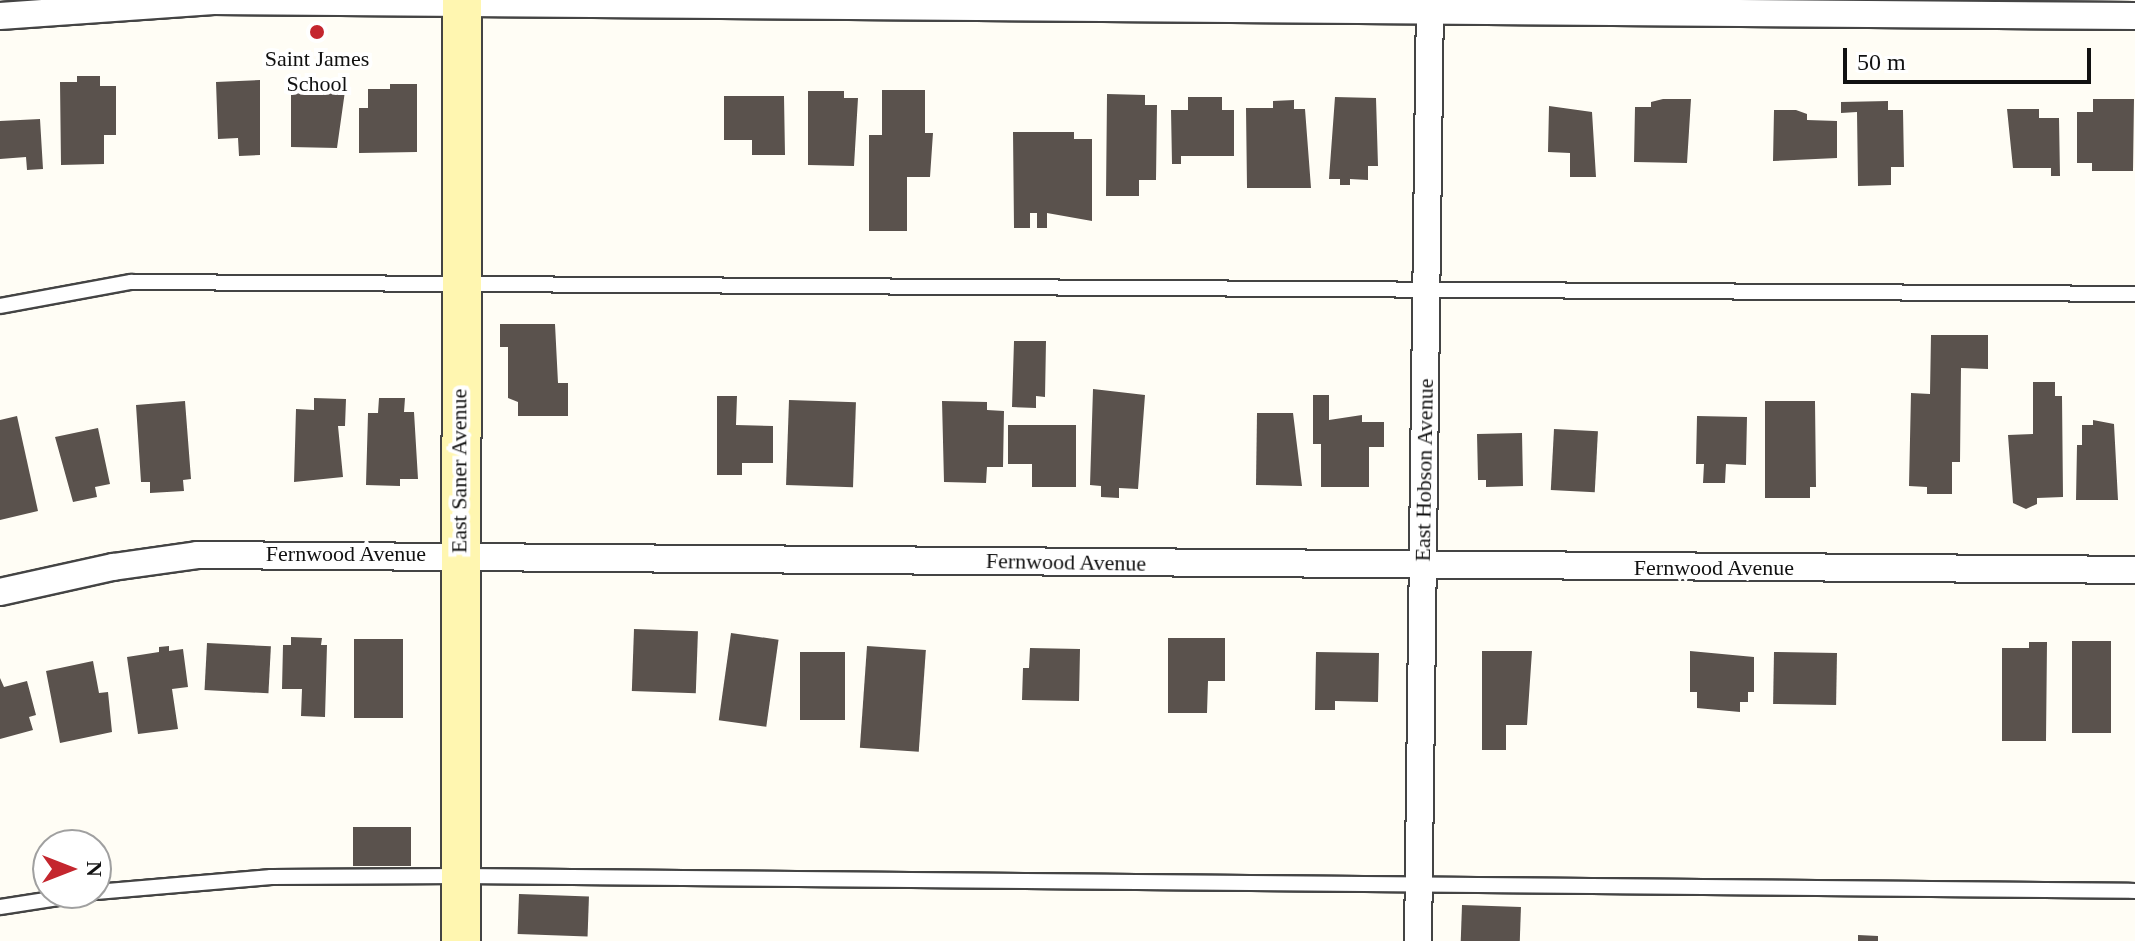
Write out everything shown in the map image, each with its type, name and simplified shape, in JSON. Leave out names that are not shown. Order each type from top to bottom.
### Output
[{"type":"street","points":[[0,16],[213,1],[1430,6],[2135,16]]},
{"type":"street","name":"East Saner Avenue","points":[[461,941],[458,553],[462,2]]},
{"type":"street","name":"East Hobson Avenue","points":[[1418,941],[1430,6]]},
{"type":"street","name":"Fernwood Avenue","points":[[0,592],[113,567],[197,555],[458,553],[1422,566],[2135,570]]},
{"type":"lane","points":[[0,306],[131,282],[1426,286],[2135,294]]},
{"type":"lane","points":[[112,891],[271,877],[461,876],[2135,891]]},
{"type":"lane","points":[[0,907],[32,902]]},
{"type":"building","points":[[77,76],[100,76],[100,86],[116,86],[116,135],[104,135],[104,164],[61,165],[60,82],[77,82]]},
{"type":"building","points":[[260,80],[260,155],[239,156],[238,138],[218,139],[216,82]]},
{"type":"building","points":[[305,83],[331,84],[331,91],[345,91],[337,148],[291,147],[291,93],[305,93]]},
{"type":"building","points":[[390,84],[417,84],[417,152],[359,153],[359,108],[368,108],[368,89],[390,89]]},
{"type":"building","points":[[882,90],[925,90],[925,133],[933,133],[930,177],[907,177],[907,231],[869,231],[869,135],[882,135]]},
{"type":"building","points":[[808,91],[844,91],[844,98],[858,98],[854,166],[808,165]]},
{"type":"building","points":[[1107,94],[1145,95],[1145,105],[1157,105],[1156,180],[1139,180],[1139,196],[1106,196]]},
{"type":"building","points":[[724,96],[784,96],[785,155],[752,155],[752,140],[724,140]]},
{"type":"building","points":[[1188,97],[1222,97],[1222,110],[1234,110],[1234,156],[1181,156],[1181,164],[1172,164],[1171,110],[1188,110]]},
{"type":"building","points":[[1335,97],[1376,98],[1378,166],[1368,166],[1368,180],[1350,179],[1350,185],[1340,185],[1340,179],[1329,179]]},
{"type":"building","points":[[1691,99],[1687,163],[1634,162],[1635,107],[1651,107],[1651,102]]},
{"type":"building","points":[[2093,99],[2134,99],[2133,171],[2092,171],[2092,163],[2077,163],[2077,112],[2093,112]]},
{"type":"building","points":[[1294,100],[1294,109],[1305,109],[1311,188],[1247,188],[1246,108],[1273,108],[1273,101]]},
{"type":"building","points":[[1888,101],[1888,110],[1903,110],[1904,167],[1891,167],[1891,185],[1858,186],[1857,112],[1841,113],[1841,102]]},
{"type":"building","points":[[1549,106],[1592,112],[1596,177],[1570,177],[1570,153],[1548,152]]},
{"type":"building","points":[[2007,109],[2039,109],[2039,118],[2059,118],[2060,176],[2051,176],[2051,168],[2013,168]]},
{"type":"building","points":[[1774,110],[1796,110],[1807,114],[1807,120],[1837,121],[1837,158],[1773,161]]},
{"type":"building","points":[[40,119],[43,169],[27,170],[26,157],[0,159],[0,121]]},
{"type":"building","points":[[1013,132],[1074,132],[1074,139],[1092,139],[1092,221],[1047,213],[1047,228],[1037,228],[1037,213],[1030,213],[1030,228],[1014,228]]},
{"type":"building","points":[[500,324],[555,324],[558,383],[568,383],[568,416],[518,416],[518,402],[508,398],[508,347],[500,347]]},
{"type":"building","points":[[1931,335],[1988,335],[1988,369],[1961,368],[1960,462],[1952,462],[1952,494],[1927,494],[1927,487],[1909,486],[1911,393],[1930,394]]},
{"type":"building","points":[[1014,341],[1046,341],[1045,397],[1036,396],[1036,408],[1012,407]]},
{"type":"building","points":[[2033,382],[2055,382],[2055,396],[2062,396],[2063,497],[2037,498],[2037,504],[2026,509],[2013,503],[2008,435],[2033,434]]},
{"type":"building","points":[[1093,389],[1145,395],[1138,489],[1119,488],[1119,498],[1101,497],[1101,486],[1090,485]]},
{"type":"building","points":[[1313,395],[1329,395],[1329,420],[1362,415],[1362,422],[1384,422],[1384,447],[1369,447],[1369,487],[1321,487],[1321,444],[1313,444]]},
{"type":"building","points":[[717,396],[737,396],[736,425],[773,426],[773,463],[742,463],[742,475],[717,475]]},
{"type":"building","points":[[314,398],[346,399],[345,426],[338,426],[343,477],[294,482],[296,409],[314,410]]},
{"type":"building","points":[[379,398],[405,398],[404,412],[414,412],[418,479],[400,479],[400,486],[366,485],[368,413],[378,413]]},
{"type":"building","points":[[789,400],[856,402],[853,487],[786,485]]},
{"type":"building","points":[[185,401],[191,479],[183,480],[184,491],[150,493],[150,482],[141,482],[136,405]]},
{"type":"building","points":[[942,401],[987,402],[987,410],[1004,411],[1003,467],[987,467],[986,483],[944,482]]},
{"type":"building","points":[[1765,401],[1815,401],[1816,487],[1810,487],[1810,498],[1765,498]]},
{"type":"building","points":[[1257,413],[1293,413],[1302,486],[1256,485]]},
{"type":"building","points":[[17,416],[38,511],[0,520],[0,420]]},
{"type":"building","points":[[1697,416],[1747,417],[1746,465],[1726,464],[1725,483],[1703,483],[1704,464],[1696,464]]},
{"type":"building","points":[[2093,420],[2114,424],[2118,500],[2076,500],[2077,445],[2082,445],[2082,425],[2093,425]]},
{"type":"building","points":[[1008,425],[1076,425],[1076,487],[1032,487],[1032,464],[1008,464]]},
{"type":"building","points":[[98,428],[110,484],[95,487],[97,497],[73,502],[55,437]]},
{"type":"building","points":[[1554,429],[1598,431],[1595,492],[1551,490]]},
{"type":"building","points":[[1522,433],[1523,486],[1486,487],[1486,480],[1478,480],[1477,434]]},
{"type":"building","points":[[634,629],[698,631],[696,693],[632,691]]},
{"type":"building","points":[[731,633],[779,640],[766,727],[719,720]]},
{"type":"building","points":[[291,637],[322,638],[321,645],[327,645],[325,717],[301,716],[302,689],[282,689],[283,645],[291,645]]},
{"type":"building","points":[[1168,638],[1225,638],[1225,681],[1208,681],[1207,713],[1168,713]]},
{"type":"building","points":[[354,639],[403,639],[403,718],[354,718]]},
{"type":"building","points":[[2072,641],[2111,641],[2111,733],[2072,733]]},
{"type":"building","points":[[2029,642],[2047,642],[2046,741],[2002,741],[2002,648],[2029,648]]},
{"type":"building","points":[[207,643],[271,646],[268,693],[205,690]]},
{"type":"building","points":[[169,646],[169,651],[183,649],[188,687],[172,689],[178,729],[138,734],[127,657],[159,652],[159,647]]},
{"type":"building","points":[[867,646],[926,650],[919,752],[860,748]]},
{"type":"building","points":[[1030,648],[1080,649],[1079,701],[1022,700],[1023,668],[1029,668]]},
{"type":"building","points":[[1482,651],[1532,651],[1527,725],[1506,725],[1506,750],[1482,750]]},
{"type":"building","points":[[1690,651],[1754,657],[1754,692],[1748,692],[1748,702],[1740,702],[1740,712],[1697,708],[1697,692],[1690,692]]},
{"type":"building","points":[[800,652],[845,652],[845,720],[800,720]]},
{"type":"building","points":[[1316,652],[1379,653],[1378,702],[1335,701],[1335,710],[1315,710]]},
{"type":"building","points":[[1774,652],[1837,653],[1836,705],[1773,704]]},
{"type":"building","points":[[93,661],[99,693],[108,692],[112,732],[60,743],[46,671]]},
{"type":"building","points":[[0,678],[4,687],[27,681],[36,715],[29,717],[33,730],[0,739]]},
{"type":"building","points":[[353,827],[411,827],[411,866],[353,866]]},
{"type":"building","points":[[519,894],[589,896],[588,936],[518,934]]},
{"type":"building","points":[[1462,905],[1521,907],[1520,941],[1461,941]]},
{"type":"building","points":[[1858,935],[1878,936],[1878,941],[1858,941]]},
{"type":"place","name":"Saint James School","points":[[317,32]]}]
